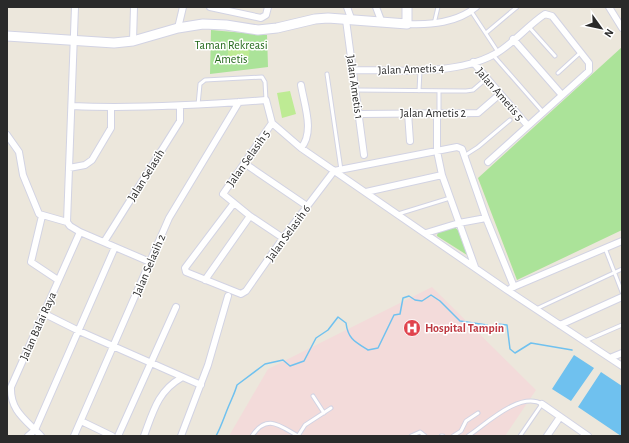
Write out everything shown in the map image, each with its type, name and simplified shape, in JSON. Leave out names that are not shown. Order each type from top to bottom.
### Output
[{"type":"street","points":[[75,7],[68,222],[70,226],[80,232],[150,262]]},
{"type":"street","points":[[132,41],[134,7]]},
{"type":"street","points":[[178,28],[183,7]]},
{"type":"street","points":[[210,7],[261,18],[266,15],[268,7]]},
{"type":"street","name":"Jalan Ametis 1","points":[[347,7],[353,70],[364,155]]},
{"type":"street","points":[[376,7],[382,23]]},
{"type":"street","points":[[407,7],[407,24]]},
{"type":"street","points":[[609,7],[622,28]]},
{"type":"street","points":[[7,36],[114,42],[132,41],[178,28],[203,24],[226,24],[258,30],[277,28],[315,19],[434,24],[454,19],[474,9]]},
{"type":"street","name":"Jalan Ametis 4","points":[[353,70],[442,70],[473,62],[496,53],[541,17],[549,14],[581,52]]},
{"type":"street","points":[[514,39],[562,95]]},
{"type":"street","points":[[488,162],[589,71],[590,67],[581,52]]},
{"type":"street","name":"Jalan Ametis 5","points":[[473,62],[528,126]]},
{"type":"street","points":[[301,148],[306,143],[309,132],[302,85]]},
{"type":"street","name":"Jalan Ametis 2","points":[[359,114],[478,113],[500,94]]},
{"type":"street","points":[[72,106],[111,108],[180,106],[266,100],[272,123],[301,148],[507,290],[622,366]]},
{"type":"street","name":"Jalan Selasih 2","points":[[74,436],[169,218],[239,102]]},
{"type":"street","name":"Jalan Selasih","points":[[104,242],[180,121],[180,106]]},
{"type":"street","points":[[69,168],[85,165],[92,160],[106,140],[111,128],[111,108]]},
{"type":"street","points":[[408,113],[410,141]]},
{"type":"street","points":[[438,114],[437,151],[442,175],[475,267]]},
{"type":"street","name":"Jalan Selasih 5","points":[[234,203],[223,194],[272,123]]},
{"type":"street","points":[[7,135],[19,152],[23,175],[36,209],[42,216],[68,222]]},
{"type":"street","points":[[334,171],[363,167],[457,147],[462,149],[486,218],[514,287]]},
{"type":"street","points":[[244,163],[307,206]]},
{"type":"street","name":"Jalan Selasih 6","points":[[205,280],[241,294],[246,291],[283,238],[334,171]]},
{"type":"street","points":[[366,192],[442,175]]},
{"type":"street","points":[[250,216],[205,280],[186,272],[185,268],[234,203],[250,216],[283,238]]},
{"type":"street","points":[[42,216],[30,262],[58,280]]},
{"type":"street","points":[[426,233],[459,223],[486,218]]},
{"type":"street","name":"Jalan Balai Raya","points":[[41,436],[14,407],[11,398],[11,387],[45,314],[58,280],[80,232]]},
{"type":"street","points":[[507,290],[622,241]]},
{"type":"street","points":[[28,436],[35,430],[115,247]]},
{"type":"street","points":[[181,436],[201,385],[228,296]]},
{"type":"street","points":[[560,325],[622,296]]},
{"type":"street","points":[[118,436],[176,307]]},
{"type":"street","points":[[45,314],[150,364],[201,385]]},
{"type":"street","points":[[610,358],[622,353]]},
{"type":"street","points":[[144,436],[163,392],[169,385],[181,378]]},
{"type":"street","points":[[542,404],[578,433],[588,436]]},
{"type":"street","points":[[547,436],[560,417]]},
{"type":"street","points":[[81,421],[112,436]]},
{"type":"lane","points":[[434,24],[438,7]]},
{"type":"lane","points":[[486,33],[517,7]]},
{"type":"lane","points":[[474,9],[496,53],[543,112]]},
{"type":"lane","points":[[529,26],[555,56]]},
{"type":"lane","points":[[558,73],[581,52]]},
{"type":"lane","points":[[419,91],[420,70]]},
{"type":"lane","points":[[327,74],[341,170]]},
{"type":"lane","points":[[198,105],[200,84],[205,80],[262,77],[265,82],[266,100]]},
{"type":"lane","points":[[356,90],[439,92],[473,90],[487,78]]},
{"type":"lane","points":[[438,114],[439,92]]},
{"type":"lane","points":[[464,156],[478,147],[510,120]]},
{"type":"lane","points":[[398,214],[450,198]]},
{"type":"lane","points":[[605,248],[622,292]]},
{"type":"lane","points":[[536,309],[622,270]]},
{"type":"lane","points":[[585,341],[622,325]]},
{"type":"lane","points":[[313,396],[324,413]]},
{"type":"lane","points":[[468,436],[511,406],[522,401],[538,402],[542,404],[520,436]]},
{"type":"lane","points":[[252,436],[260,425],[269,422],[276,424],[298,436],[305,425],[331,408]]},
{"type":"lane","points":[[453,436],[461,430],[466,421],[478,413]]},
{"type":"lane","points":[[412,436],[420,432],[425,436]]},
{"type":"shaded area","name":"Hospital Tampin","points":[[432,287],[536,390],[505,436],[229,436],[268,369]]},
{"type":"green space","name":"Taman Rekreasi Ametis","points":[[211,30],[267,35],[268,67],[210,74]]},
{"type":"green space","points":[[228,43],[250,44],[249,57],[228,56]]},
{"type":"green space","points":[[622,47],[622,230],[517,280],[478,178]]},
{"type":"green space","points":[[290,91],[296,114],[282,118],[277,93]]},
{"type":"green space","points":[[454,227],[458,230],[467,255],[437,236],[438,231]]},
{"type":"water","points":[[574,355],[594,368],[571,401],[552,389]]},
{"type":"water","points":[[601,372],[622,386],[621,436],[578,407]]},
{"type":"waterway","points":[[216,436],[237,385],[265,364],[283,360],[290,366],[304,361],[316,338],[328,330],[338,317],[346,323],[348,333],[353,340],[368,350],[378,348],[394,315],[400,314],[403,298],[409,296],[415,300],[422,301],[431,295],[440,301],[460,321],[487,325],[490,328],[497,324],[507,325],[510,349],[515,353],[531,343],[572,350]]},
{"type":"place","name":"Hospital Tampin","points":[[412,328]]}]
